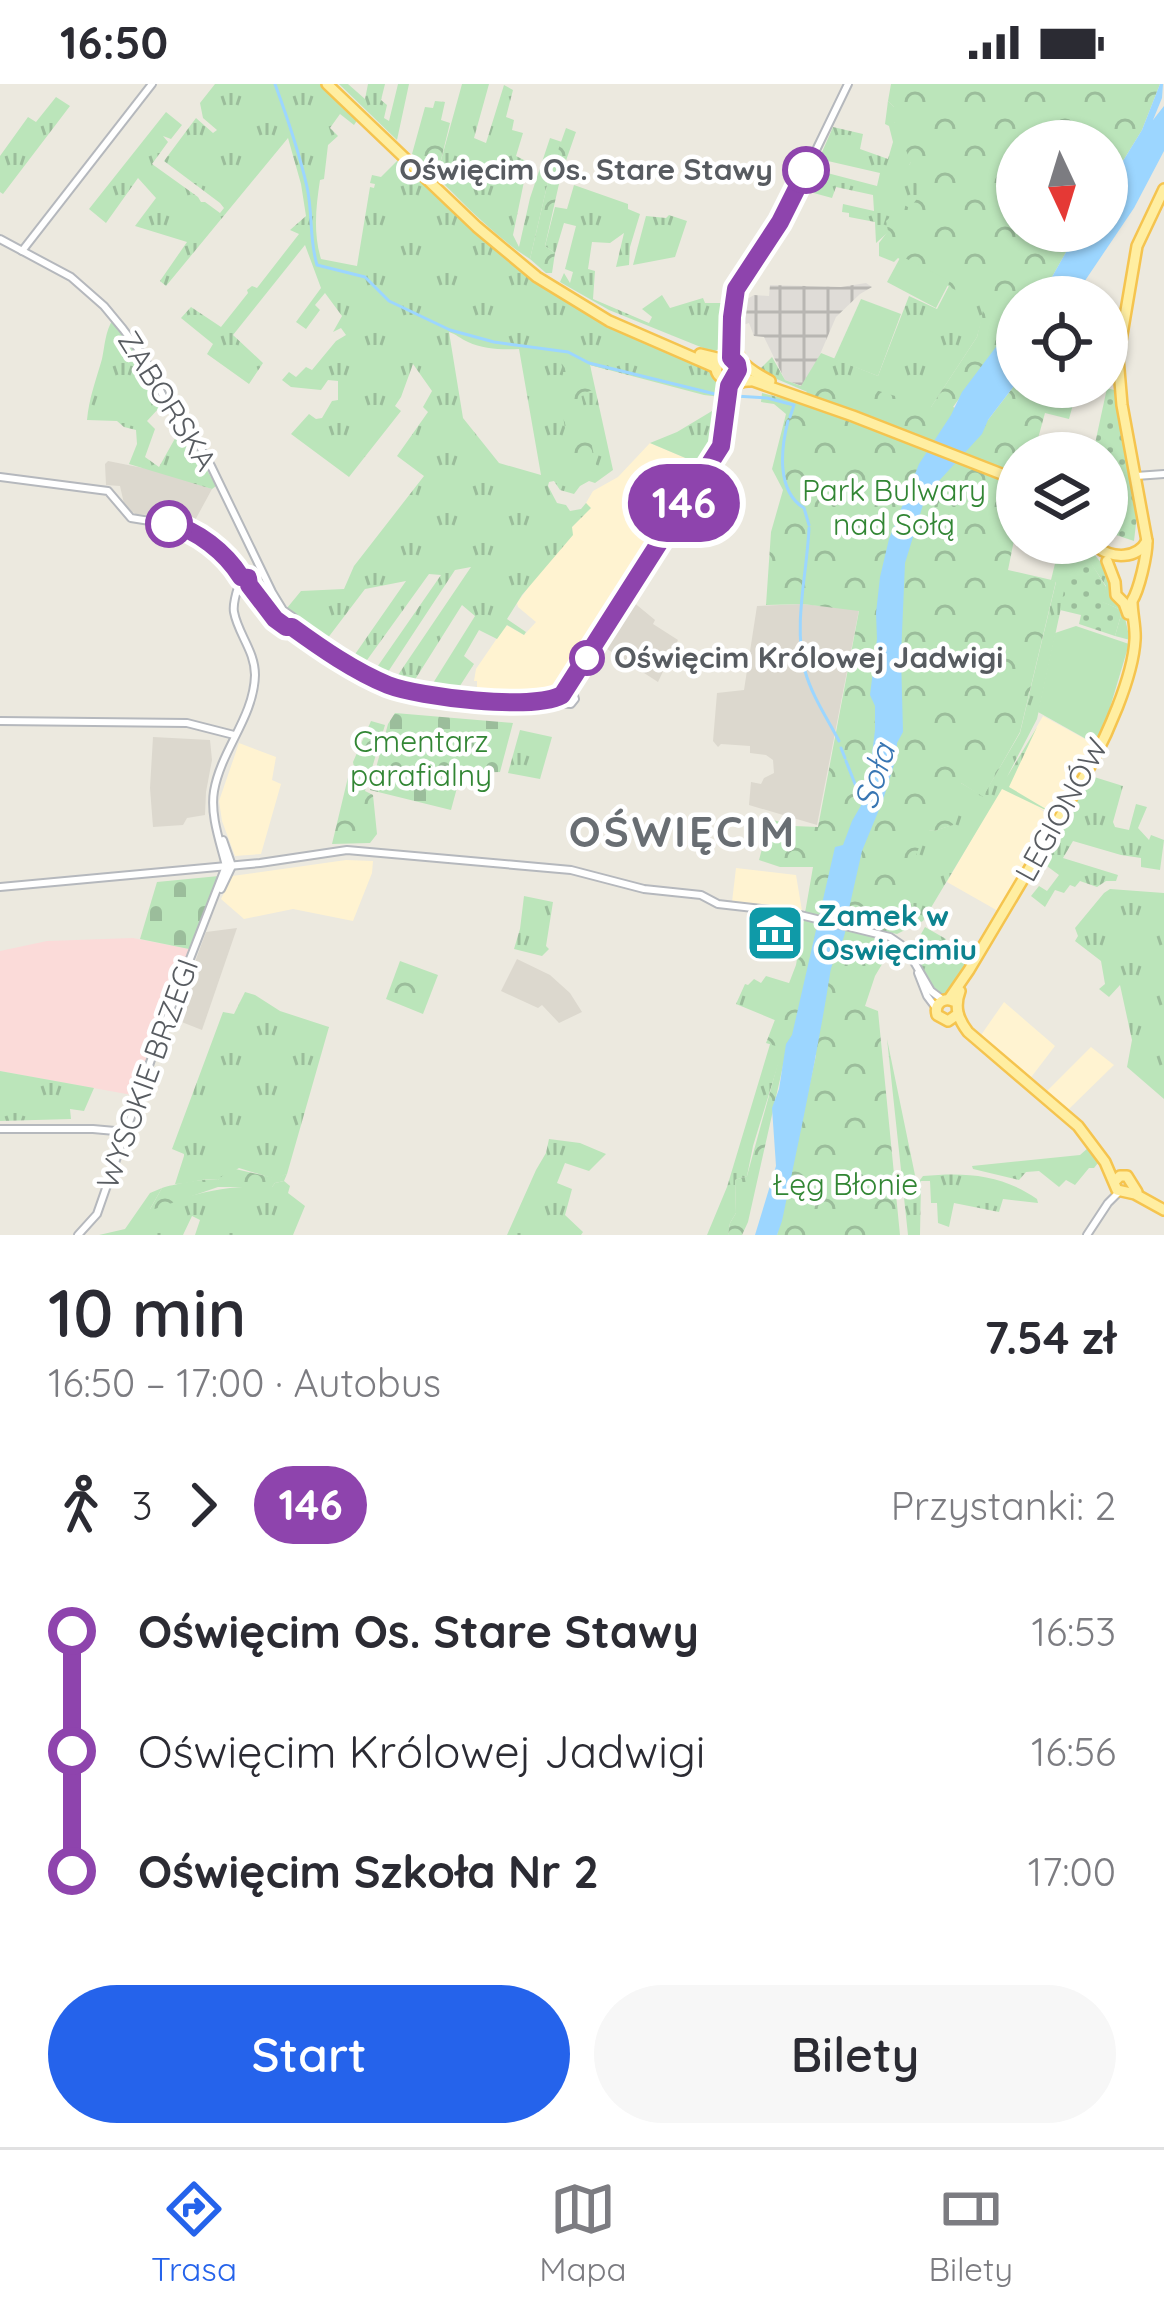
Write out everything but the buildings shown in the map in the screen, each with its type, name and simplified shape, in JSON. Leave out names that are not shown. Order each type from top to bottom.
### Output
[{"type":"main road","points":[[327,84],[497,245],[589,309],[996,471]]},
{"type":"main road","points":[[1128,602],[1136,597],[1126,585],[1147,555],[1148,541],[1118,358],[1138,246],[1164,189]]},
{"type":"main road","points":[[732,330],[740,362],[769,383]]},
{"type":"main road","points":[[726,406],[741,381],[769,383]]},
{"type":"main road","points":[[1128,554],[1140,551],[1148,541]]},
{"type":"main road","name":"LEGIONÓW","points":[[949,1008],[1103,742],[1135,642],[1128,602],[1118,599],[1126,585],[1109,564]]},
{"type":"main road","name":"LEGIONÓW","points":[[949,1008],[969,970]]},
{"type":"main road","points":[[964,984],[963,1014],[973,1036]]},
{"type":"main road","points":[[949,1008],[973,1036],[1078,1126],[1121,1185],[1164,1210]]},
{"type":"main road","points":[[949,1008],[971,1040],[1024,1081]]},
{"type":"street","points":[[22,251],[152,84]]},
{"type":"street","points":[[728,368],[731,301],[736,289],[784,216],[848,84]]},
{"type":"street","name":"ZABORSKA","points":[[0,239],[71,277],[123,329],[211,466],[287,619],[304,635],[395,687],[458,698],[537,703],[566,695],[723,442],[726,406]]},
{"type":"street","points":[[726,406],[736,289]]},
{"type":"street","points":[[1136,476],[1164,474]]},
{"type":"street","points":[[0,477],[108,491],[128,516],[182,526],[231,562],[241,577],[238,582],[271,613],[287,619]]},
{"type":"street","points":[[229,866],[213,807],[215,786],[250,703],[255,673],[251,650],[234,613],[234,600],[245,586]]},
{"type":"street","points":[[0,721],[187,723],[234,735]]},
{"type":"street","points":[[217,824],[229,866]]},
{"type":"street","points":[[0,887],[229,866],[342,850],[571,870],[885,936],[902,944],[931,991],[949,1008]]},
{"type":"street","points":[[213,867],[222,851]]},
{"type":"street","name":"WYSOKIE BRZEGI","points":[[78,1235],[97,1214],[229,866]]},
{"type":"street","points":[[0,1129],[126,1132]]},
{"type":"street","points":[[1087,1235],[1121,1185]]},
{"type":"shaded area","points":[[866,283],[872,287],[836,317],[802,386],[785,380],[764,337],[754,336],[749,323],[743,325],[740,303],[754,295],[769,296],[770,285]]},
{"type":"shaded area","points":[[650,443],[697,463],[646,558],[547,693],[501,696],[477,692],[476,669],[506,625],[524,635],[536,622],[517,603],[590,508],[586,503],[593,491],[618,477]]},
{"type":"shaded area","points":[[108,461],[163,472],[212,489],[193,524],[136,514],[125,508],[120,486],[106,485]]},
{"type":"shaded area","points":[[632,601],[655,620],[653,624],[678,640],[658,682],[604,647]]},
{"type":"shaded area","points":[[803,604],[859,610],[817,825],[749,805],[751,782],[761,784],[774,773],[773,760],[750,753],[750,746],[718,747],[713,741],[717,693],[744,690],[757,606]]},
{"type":"shaded area","points":[[1043,716],[1096,745],[1055,816],[1037,807],[1053,818],[998,911],[947,882]]},
{"type":"shaded area","points":[[153,737],[210,740],[205,815],[187,818],[183,825],[153,827]]},
{"type":"shaded area","points":[[239,743],[276,757],[272,780],[281,784],[261,854],[235,856],[222,821],[219,801]]},
{"type":"shaded area","points":[[346,860],[373,861],[353,921],[293,909],[244,919],[221,899],[232,876]]},
{"type":"shaded area","points":[[736,868],[796,875],[802,911],[732,902]]},
{"type":"shaded area","points":[[237,928],[202,1030],[174,1019],[206,932]]},
{"type":"shaded area","points":[[133,938],[189,949],[132,1095],[0,1071],[0,951],[47,941]]},
{"type":"shaded area","points":[[517,959],[550,975],[582,1012],[559,1023],[542,1005],[538,1008],[501,991]]},
{"type":"shaded area","points":[[1004,1002],[1055,1046],[1029,1080],[979,1038]]},
{"type":"shaded area","points":[[1091,1047],[1114,1065],[1068,1110],[1046,1092]]},
{"type":"green space","points":[[215,84],[321,84],[358,119],[354,125],[340,114],[330,128],[338,136],[328,145],[324,179],[320,180],[316,229],[321,259],[357,266],[370,187],[375,184],[370,183],[372,175],[381,177],[397,161],[546,289],[636,339],[706,364],[720,387],[721,397],[704,395],[590,365],[613,470],[595,483],[580,486],[574,494],[549,482],[557,503],[570,511],[586,503],[591,508],[572,527],[573,535],[507,619],[524,635],[507,625],[497,639],[479,630],[464,656],[474,664],[456,692],[430,688],[475,616],[462,605],[411,686],[387,680],[389,674],[398,675],[471,567],[455,570],[384,678],[373,673],[441,575],[429,574],[362,667],[351,660],[406,581],[365,589],[324,643],[287,608],[301,591],[344,589],[354,566],[424,476],[397,456],[428,412],[423,407],[432,391],[413,364],[395,406],[401,411],[349,477],[291,434],[309,414],[322,418],[332,401],[338,400],[338,381],[328,380],[321,390],[291,387],[282,380],[289,372],[296,377],[306,367],[312,370],[346,335],[341,328],[333,332],[342,316],[325,293],[306,329],[296,322],[321,288],[305,245],[233,335],[263,363],[249,384],[207,354],[213,344],[181,318],[191,307],[221,327],[247,290],[257,288],[299,234],[290,230],[306,216],[288,138],[166,286],[160,281],[187,242],[135,226],[156,198],[138,178],[106,223],[89,209],[166,112],[182,125],[171,139],[163,136],[168,142],[152,164],[220,213],[224,208],[220,203],[164,161],[196,118],[213,133],[217,130],[203,118],[200,103]],"holes":[[[449,332],[480,346],[519,349],[541,475],[499,463],[463,418]]]},
{"type":"green space","points":[[339,84],[348,84],[365,99],[368,84],[385,84],[381,100],[387,105],[384,118],[389,121],[398,84],[409,84],[397,140]]},
{"type":"green space","points":[[462,84],[489,84],[474,138],[486,143],[504,85],[513,90],[506,117],[514,120],[512,130],[523,133],[516,156],[528,162],[513,235],[519,247],[550,138],[562,142],[530,259],[434,174]]},
{"type":"green space","points":[[891,84],[1160,84],[1128,153],[1128,120],[996,120],[996,252],[1066,252],[1053,276],[996,276],[996,348],[953,407],[988,420],[997,408],[1072,408],[1069,419],[1045,413],[1040,432],[996,432],[996,564],[1056,581],[1020,732],[983,797],[961,783],[946,783],[941,795],[949,801],[956,819],[953,825],[926,830],[900,895],[913,906],[887,927],[884,945],[891,949],[865,1006],[878,1011],[900,1235],[777,1235],[816,1055],[787,1048],[748,1222],[742,1235],[728,1235],[736,1213],[735,1180],[747,1176],[782,1048],[766,1043],[796,965],[813,867],[780,867],[759,860],[770,819],[818,827],[859,611],[766,605],[771,532],[783,490],[772,469],[786,414],[774,404],[761,402],[762,393],[801,403],[817,372],[931,407],[977,337],[984,306],[898,258],[894,262],[879,256],[879,243],[888,231],[886,221],[904,205],[910,208],[919,196],[917,184],[900,163],[902,158],[911,162],[888,101]]},
{"type":"green space","points":[[56,97],[70,106],[3,194],[0,156],[28,117],[36,122]]},
{"type":"green space","points":[[435,101],[445,102],[441,120],[450,123],[434,174],[412,154],[425,107],[433,108]]},
{"type":"green space","points":[[888,101],[894,107],[894,122],[915,140],[917,154],[909,165],[931,194],[876,243],[875,222],[842,212],[843,204],[874,211],[873,195],[836,187],[832,198],[801,192],[812,169],[877,186],[880,173],[819,159],[833,127],[863,134],[860,149],[888,159],[893,142],[885,124]]},
{"type":"green space","points":[[566,128],[576,132],[545,246],[555,253],[552,273],[546,273],[530,259]]},
{"type":"green space","points":[[574,185],[628,204],[628,209],[640,214],[629,265],[616,267],[624,233],[610,243],[592,242],[588,269],[595,271],[593,299],[649,323],[652,317],[642,309],[662,295],[670,308],[703,298],[705,303],[725,303],[723,347],[713,352],[609,310],[560,282],[564,273],[570,283],[573,272],[565,269],[576,226],[564,223],[555,253],[545,246],[555,207],[567,209]]},
{"type":"green space","points":[[669,215],[687,221],[675,257],[633,265],[646,216]]},
{"type":"green space","points":[[901,256],[950,281],[936,308],[887,282]]},
{"type":"green space","points":[[951,282],[986,304],[977,337],[920,424],[878,422],[758,371],[772,357],[785,380],[801,386],[821,353],[878,376],[909,296],[937,309]]},
{"type":"green space","points":[[861,299],[901,314],[878,376],[834,359]]},
{"type":"green space","points":[[113,319],[137,350],[168,407],[159,408],[147,421],[155,429],[145,457],[159,467],[182,426],[216,486],[212,489],[129,464],[137,444],[136,430],[117,421],[87,420]]},
{"type":"green space","points":[[553,349],[609,366],[608,370],[590,365],[593,390],[581,394],[597,470],[573,477],[563,416],[571,413],[560,356]]},
{"type":"green space","points":[[714,404],[722,404],[719,438],[702,465],[650,443],[712,411]]},
{"type":"green space","points":[[1103,408],[1117,408],[1122,432],[1098,432]]},
{"type":"green space","points":[[1128,466],[1137,515],[1134,541],[1128,539]]},
{"type":"green space","points":[[1055,564],[1070,564],[1037,719],[1007,777],[1037,727],[1009,787],[1056,815],[1002,789],[923,921],[897,934],[884,931],[894,919],[884,884],[923,829],[952,825],[937,792],[942,782],[961,783],[983,796],[1020,733],[1056,582],[1051,580]]},
{"type":"green space","points":[[1069,564],[1092,564],[1106,587],[1103,602],[1119,609],[1121,615],[1115,636],[1079,624],[1081,615],[1060,610]]},
{"type":"green space","points":[[1091,564],[1106,565],[1130,640],[1115,636],[1121,615],[1119,609],[1102,602],[1106,586]]},
{"type":"green space","points":[[1076,626],[1129,644],[1095,744],[1038,712],[1055,633]]},
{"type":"green space","name":"Cmentarz parafialny","points":[[395,713],[513,723],[500,772],[461,773],[451,810],[370,790]]},
{"type":"green space","points":[[371,721],[385,725],[365,791],[373,795],[377,834],[370,843],[332,844],[350,769]]},
{"type":"green space","points":[[520,730],[552,737],[540,779],[508,773]]},
{"type":"green space","points":[[1091,776],[1123,786],[1115,827],[1129,830],[1136,804],[1147,807],[1138,828],[1149,840],[1151,835],[1164,840],[1160,870],[1141,867],[1141,858],[1073,841],[1063,858],[1118,875],[1116,881],[1097,887],[1080,881],[1064,893],[1055,890],[1045,907],[1031,896],[1039,886],[1047,891],[1059,875],[1040,861]]},
{"type":"green space","points":[[219,876],[189,949],[140,939],[157,882]]},
{"type":"green space","points":[[1110,889],[1164,893],[1164,1099],[1127,1067],[1132,1040],[1120,985],[1109,997],[1099,989],[1105,984],[1101,961],[1075,941],[1075,928]]},
{"type":"green space","points":[[524,896],[553,902],[549,949],[542,956],[514,949]]},
{"type":"green space","points":[[925,927],[946,939],[940,953],[966,963],[952,991],[942,997],[933,991],[912,950]]},
{"type":"green space","points":[[400,961],[438,975],[423,1014],[386,999]]},
{"type":"green space","points":[[766,976],[802,987],[747,1176],[735,1180],[736,1213],[728,1235],[707,1235],[727,1187],[777,1021],[736,1004],[745,984],[754,979],[761,983]]},
{"type":"green space","points":[[245,992],[280,1011],[329,1027],[287,1174],[275,1179],[239,1168],[218,1180],[175,1184],[184,1154],[172,1149],[223,1012],[234,1014]]},
{"type":"green space","points":[[887,1039],[916,1180],[938,1175],[982,1177],[1010,1184],[1038,1203],[1003,1199],[999,1212],[954,1203],[949,1227],[938,1223],[930,1181],[921,1181],[920,1235],[908,1235]]},
{"type":"green space","points":[[0,1071],[94,1088],[84,1111],[70,1109],[71,1119],[0,1121]]},
{"type":"green space","points":[[549,1139],[580,1143],[606,1154],[589,1171],[565,1163],[557,1183],[572,1189],[565,1215],[583,1232],[507,1235],[546,1153]]},
{"type":"green space","points":[[1088,1148],[1098,1163],[1075,1185],[1066,1180],[1059,1187],[1039,1171],[1026,1172],[1019,1180],[972,1166],[1080,1155]]},
{"type":"green space","points":[[231,1168],[275,1178],[287,1174],[272,1187],[218,1187],[149,1211],[162,1188],[218,1180]]},
{"type":"green space","points":[[284,1181],[290,1186],[288,1193],[305,1206],[293,1235],[195,1235],[200,1220],[192,1216],[183,1235],[99,1235],[125,1229],[150,1193],[162,1188],[150,1209],[208,1192],[272,1187]]},
{"type":"water","points":[[1163,84],[1153,120],[1164,106],[1164,151],[1128,217],[1128,153]]},
{"type":"water","points":[[1066,252],[1104,252],[1088,276],[1053,276]]},
{"type":"water","name":"Soła","points":[[996,347],[997,408],[982,434],[926,495],[905,563],[903,732],[862,851],[844,935],[832,967],[782,1221],[777,1235],[755,1235],[776,1166],[772,1108],[835,847],[843,845],[867,795],[875,730],[870,695],[876,613],[889,539],[919,464],[962,392]]},
{"type":"waterway","points":[[275,84],[307,187],[317,265],[365,277],[389,301],[450,330],[494,342],[568,352],[589,363],[719,395]]},
{"type":"waterway","points":[[735,396],[794,405],[790,417]]},
{"type":"waterway","points":[[788,421],[785,480],[809,525]]},
{"type":"waterway","points":[[809,528],[800,617],[802,653],[812,689],[839,741]]},
{"type":"waterway","name":"Soła","points":[[841,748],[845,758]]},
{"type":"waterway","name":"Soła","points":[[846,761],[863,804]]},
{"type":"bus line","name":"146","points":[[169,524],[192,532],[231,562],[277,621],[384,683],[410,691],[537,703],[562,695],[721,446],[729,386],[738,370],[731,358],[736,289],[780,222],[806,170]]},
{"type":"place","name":"Oświęcim Os. Stare Stawy","points":[[806,170]]},
{"type":"place","name":"Oświęcim Królowej Jadwigi","points":[[587,658]]},
{"type":"place","name":"Zamek w Oswięcimiu","points":[[775,933]]},
{"type":"district","name":"OŚWIĘCIM","points":[[683,832]]},
{"type":"park label","name":"Park Bulwary nad Sołą","points":[[894,508]]},
{"type":"park label","name":"Łęg Błonie","points":[[845,1185]]}]
